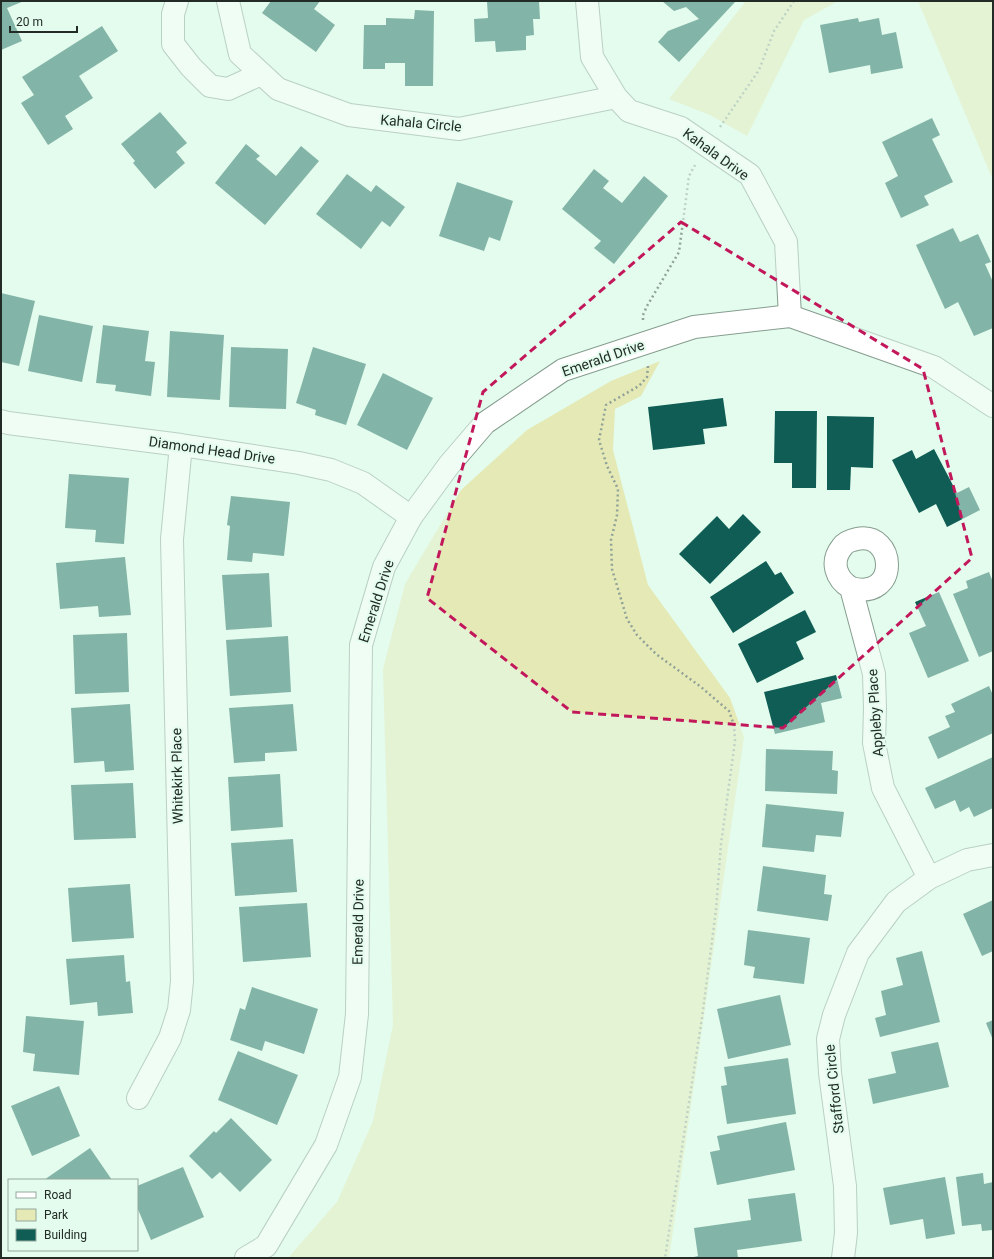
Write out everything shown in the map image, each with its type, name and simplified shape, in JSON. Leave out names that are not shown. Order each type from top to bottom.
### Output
[{"type":"street","points":[[177,1],[173,14],[174,44],[191,67],[210,86],[228,89],[261,74]]},
{"type":"street","name":"Kahala Circle","points":[[228,1],[240,54],[261,74],[278,89],[349,115],[459,129],[616,97]]},
{"type":"street","points":[[587,1],[592,56],[616,97]]},
{"type":"street","name":"Kahala Drive","points":[[616,97],[629,111],[681,128],[750,175],[786,242],[790,316]]},
{"type":"street","name":"Emerald Drive","points":[[246,1258],[266,1246],[326,1145],[350,1077],[357,1014],[361,645],[384,568],[411,517],[449,465],[485,424],[563,370],[694,328],[790,316],[934,367],[993,406]]},
{"type":"street","name":"Diamond Head Drive","points":[[1,421],[181,445],[298,463],[331,470],[363,484],[411,517]]},
{"type":"street","name":"Whitekirk Place","points":[[138,1098],[170,1038],[179,1010],[182,981],[172,539],[181,445]]},
{"type":"street","name":"Appleby Place","points":[[851,588],[874,674],[874,743],[883,788],[929,878]]},
{"type":"street","name":"Stafford Circle","points":[[843,1258],[846,1233],[845,1186],[830,1073],[828,1039],[834,1015],[858,953],[896,902],[929,878],[967,860],[993,855]]},
{"type":"path","points":[[665,1258],[702,1018],[716,910],[720,844],[736,741],[734,725],[729,711],[701,687],[656,654],[638,635],[627,619],[612,569],[611,540],[617,515],[618,489],[606,466],[599,440],[606,405],[639,386],[647,377],[648,342],[643,325],[643,315],[679,252],[689,176],[707,146],[759,70],[774,31],[794,1]]},
{"type":"highlighted area","points":[[681,222],[923,369],[972,558],[783,728],[572,712],[427,598],[483,392]]},
{"type":"green space","points":[[746,1],[838,1],[804,20],[747,136],[710,115],[669,99]]},
{"type":"green space","points":[[918,1],[993,1],[993,180]]},
{"type":"green space","points":[[660,361],[641,396],[615,409],[613,450],[648,585],[730,698],[744,737],[669,1258],[288,1258],[337,1202],[373,1121],[393,1025],[383,669],[405,584],[461,490],[527,430],[611,381]]},
{"type":"building","points":[[1,1],[24,1],[7,8],[22,41],[1,50]]},
{"type":"building","points":[[271,1],[320,1],[314,9],[335,25],[316,52],[262,13]]},
{"type":"building","points":[[487,1],[539,1],[540,19],[533,19],[534,35],[526,36],[526,50],[496,52],[495,41],[475,42],[474,19],[488,18]]},
{"type":"building","points":[[662,1],[736,1],[679,62],[658,42],[668,31],[699,19],[686,7],[674,11]]},
{"type":"building","points":[[415,10],[434,11],[433,86],[405,86],[405,63],[385,63],[385,69],[363,69],[364,25],[386,25],[386,18],[414,19]]},
{"type":"building","points":[[858,18],[859,22],[879,18],[882,35],[896,32],[903,68],[871,74],[870,65],[829,73],[820,25]]},
{"type":"building","points":[[102,26],[118,51],[79,76],[93,98],[65,116],[73,129],[48,145],[21,103],[34,95],[22,77]]},
{"type":"building","points":[[160,112],[187,143],[176,152],[185,163],[155,189],[133,163],[135,161],[121,144]]},
{"type":"building","points":[[932,118],[940,135],[932,139],[953,182],[924,196],[929,205],[901,218],[885,183],[898,176],[882,142]]},
{"type":"building","points":[[246,144],[260,156],[256,159],[276,176],[301,146],[319,161],[265,225],[215,183]]},
{"type":"building","points":[[594,169],[609,181],[603,188],[622,203],[644,176],[668,196],[614,264],[594,248],[601,241],[562,209]]},
{"type":"building","points":[[347,174],[371,192],[376,185],[405,207],[390,227],[382,221],[361,249],[316,214]]},
{"type":"building","points":[[457,182],[513,201],[500,241],[489,237],[484,251],[439,236]]},
{"type":"building","points":[[953,228],[960,242],[978,234],[991,262],[985,264],[993,282],[993,328],[974,336],[958,302],[945,309],[916,245]]},
{"type":"building","points":[[1,293],[35,301],[19,366],[1,362]]},
{"type":"building","points":[[39,315],[93,326],[82,382],[28,371]]},
{"type":"building","points":[[103,325],[149,331],[145,361],[155,362],[151,396],[115,391],[116,385],[96,383]]},
{"type":"building","points":[[170,331],[224,335],[220,400],[167,397]]},
{"type":"building","points":[[231,347],[288,349],[286,409],[229,407]]},
{"type":"building","points":[[313,347],[366,364],[346,425],[315,415],[316,410],[296,403]]},
{"type":"building","points":[[383,373],[433,398],[407,450],[357,425]]},
{"type":"building","points":[[723,398],[727,426],[703,429],[705,444],[653,450],[648,407]]},
{"type":"building","points":[[775,411],[817,411],[816,488],[792,488],[792,463],[774,463]]},
{"type":"building","points":[[827,416],[874,417],[873,468],[851,467],[850,490],[827,490]]},
{"type":"building","points":[[934,449],[957,493],[969,487],[980,510],[947,527],[936,504],[919,513],[892,460],[912,450],[916,459]]},
{"type":"building","points":[[69,474],[129,478],[124,544],[95,542],[96,530],[65,528]]},
{"type":"building","points":[[231,496],[290,502],[284,556],[253,553],[252,562],[227,560],[230,526],[227,525]]},
{"type":"building","points":[[743,514],[761,532],[710,584],[679,554],[717,516],[729,529]]},
{"type":"building","points":[[125,557],[131,615],[99,617],[98,606],[60,609],[56,563]]},
{"type":"building","points":[[766,561],[775,575],[781,572],[794,593],[733,633],[710,597]]},
{"type":"building","points":[[989,572],[993,582],[993,651],[979,657],[953,594],[968,588],[966,581]]},
{"type":"building","points":[[269,573],[272,627],[226,630],[222,575]]},
{"type":"building","points":[[939,592],[969,661],[928,678],[909,633],[926,626],[915,602]]},
{"type":"building","points":[[805,610],[816,632],[796,642],[804,659],[757,683],[738,644]]},
{"type":"building","points":[[127,633],[129,692],[75,694],[73,635]]},
{"type":"building","points":[[288,636],[291,692],[230,696],[226,640]]},
{"type":"building","points":[[836,675],[842,698],[821,703],[825,722],[775,734],[764,692]]},
{"type":"building","points":[[989,686],[993,695],[993,733],[938,759],[928,737],[950,727],[945,716],[955,712],[951,704]]},
{"type":"building","points":[[130,704],[134,770],[105,772],[104,761],[74,763],[71,708]]},
{"type":"building","points":[[293,704],[297,751],[265,753],[265,761],[234,763],[229,708]]},
{"type":"building","points":[[766,749],[833,751],[832,770],[838,771],[837,794],[765,791]]},
{"type":"building","points":[[993,757],[993,808],[974,817],[969,807],[960,812],[955,800],[935,809],[925,788]]},
{"type":"building","points":[[280,774],[283,827],[231,831],[228,777]]},
{"type":"building","points":[[133,783],[136,838],[74,840],[71,785]]},
{"type":"building","points":[[766,804],[844,812],[841,837],[816,835],[814,852],[762,847]]},
{"type":"building","points":[[293,839],[297,892],[235,896],[231,843]]},
{"type":"building","points":[[763,866],[826,875],[824,894],[832,895],[828,921],[757,911]]},
{"type":"building","points":[[130,884],[134,938],[72,942],[68,888]]},
{"type":"building","points":[[993,900],[993,951],[982,956],[963,914]]},
{"type":"building","points":[[307,903],[311,957],[243,962],[239,907]]},
{"type":"building","points":[[748,930],[810,938],[804,984],[753,978],[755,967],[744,965]]},
{"type":"building","points":[[922,951],[940,1022],[880,1037],[875,1018],[886,1015],[881,991],[903,985],[896,958]]},
{"type":"building","points":[[124,955],[126,982],[130,981],[133,1013],[98,1016],[97,1002],[70,1005],[66,959]]},
{"type":"building","points":[[252,987],[318,1009],[304,1054],[265,1041],[262,1051],[230,1040],[240,1008],[245,1010]]},
{"type":"building","points":[[780,995],[791,1045],[728,1059],[717,1009]]},
{"type":"building","points":[[26,1016],[84,1021],[79,1075],[33,1071],[35,1054],[23,1052]]},
{"type":"building","points":[[993,1020],[993,1040],[986,1023]]},
{"type":"building","points":[[938,1042],[949,1087],[873,1104],[868,1079],[896,1073],[891,1052]]},
{"type":"building","points":[[238,1051],[298,1075],[277,1125],[218,1100]]},
{"type":"building","points":[[788,1058],[796,1114],[727,1124],[721,1086],[727,1085],[724,1067]]},
{"type":"building","points":[[59,1086],[80,1136],[32,1156],[11,1106]]},
{"type":"building","points":[[231,1118],[272,1160],[240,1192],[220,1172],[212,1179],[189,1156],[214,1131],[216,1133]]},
{"type":"building","points":[[786,1122],[795,1170],[717,1185],[710,1152],[720,1150],[717,1136]]},
{"type":"building","points":[[90,1148],[111,1179],[45,1179]]},
{"type":"building","points":[[183,1167],[204,1217],[151,1240],[138,1209],[138,1186]]},
{"type":"building","points":[[983,1173],[984,1184],[993,1182],[993,1230],[982,1231],[981,1224],[962,1226],[956,1177]]},
{"type":"building","points":[[945,1177],[955,1234],[926,1239],[923,1219],[890,1225],[883,1188]]},
{"type":"building","points":[[795,1193],[802,1241],[737,1250],[738,1258],[690,1258],[698,1256],[694,1228],[751,1220],[748,1199]]}]
